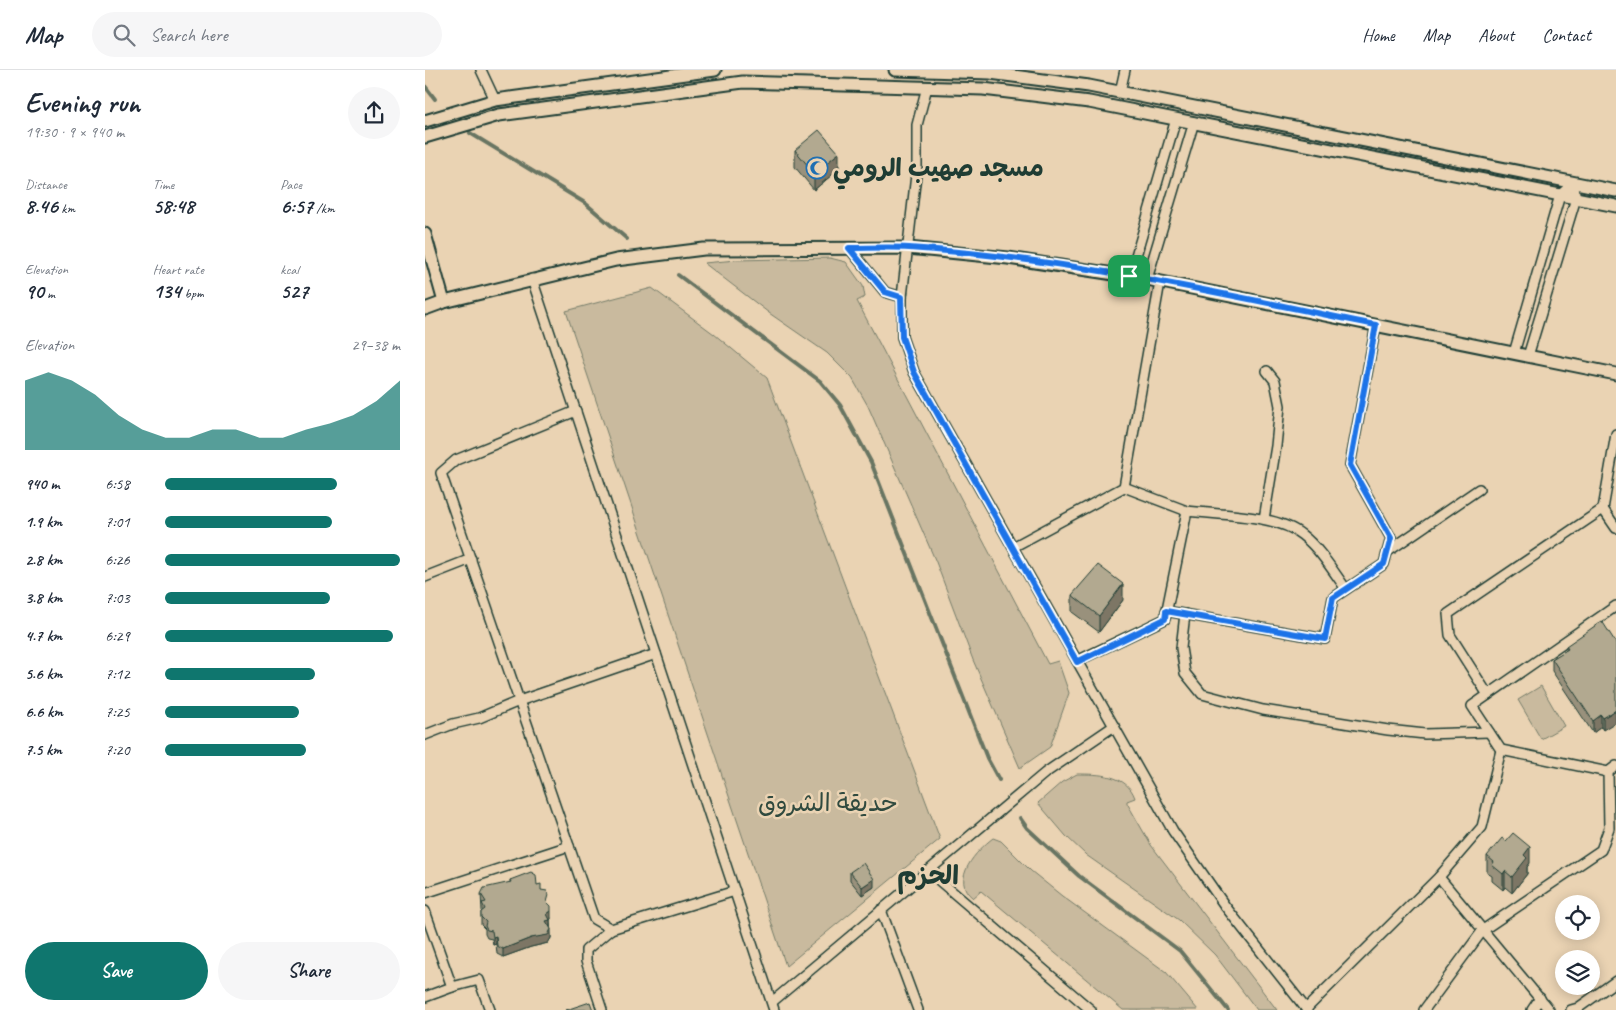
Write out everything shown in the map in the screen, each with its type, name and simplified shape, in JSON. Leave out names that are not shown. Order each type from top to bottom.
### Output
[{"type":"street","points":[[481,70],[495,100]]},
{"type":"street","points":[[425,121],[495,100],[715,70]]},
{"type":"street","points":[[895,70],[990,72],[1089,86],[1616,191]]},
{"type":"street","points":[[1120,92],[1125,70]]},
{"type":"street","points":[[425,137],[499,115],[743,82],[983,88],[1089,102],[1175,118],[1616,206]]},
{"type":"street","points":[[927,87],[917,125],[917,166],[901,297],[902,337],[914,372],[1173,831],[1225,906],[1306,1010],[1439,877],[1482,827],[1501,750]]},
{"type":"street","points":[[1129,276],[1175,118]]},
{"type":"street","points":[[1147,279],[1194,122]]},
{"type":"street","points":[[1513,353],[1560,195],[1573,182]]},
{"type":"street","points":[[1528,356],[1576,198],[1573,182]]},
{"type":"street","points":[[425,234],[444,302]]},
{"type":"street","points":[[849,248],[885,292],[901,297]]},
{"type":"street","points":[[425,309],[444,302],[532,279],[615,260],[704,249],[908,248],[1008,258],[1147,279],[1616,374]]},
{"type":"street","points":[[532,279],[773,1006],[881,910],[1045,773],[1113,726]]},
{"type":"street","points":[[1124,487],[1160,282]]},
{"type":"street","points":[[1166,611],[1325,639],[1333,598],[1384,564],[1391,538],[1350,465],[1376,325]]},
{"type":"street","points":[[1264,519],[1276,446],[1280,406],[1275,381],[1267,371]]},
{"type":"street","points":[[576,411],[456,460],[441,473],[594,919],[611,929]]},
{"type":"street","points":[[1616,434],[1603,508],[1616,528]]},
{"type":"street","points":[[1013,547],[1124,487],[1187,511],[1273,520],[1291,527],[1304,536],[1320,554],[1346,589]]},
{"type":"street","points":[[1387,552],[1479,489]]},
{"type":"street","points":[[1488,695],[1450,635],[1448,614],[1603,508]]},
{"type":"street","points":[[1077,662],[1165,619],[1187,511]]},
{"type":"street","points":[[425,577],[471,559]]},
{"type":"street","points":[[1424,1010],[1483,930],[1601,850],[1609,828],[1612,769],[1501,750],[1472,706],[1616,606]]},
{"type":"street","points":[[1185,614],[1181,648],[1185,673],[1201,694],[1263,710],[1388,730],[1425,734],[1489,732]]},
{"type":"street","points":[[425,735],[453,724],[479,718],[519,701],[657,654]]},
{"type":"street","points":[[425,892],[569,846]]},
{"type":"street","points":[[928,871],[1091,1010]]},
{"type":"street","points":[[1439,877],[1549,1010]]},
{"type":"street","points":[[602,1010],[586,961],[586,950],[611,929],[735,891]]},
{"type":"street","points":[[881,910],[918,1010]]},
{"type":"street","points":[[425,911],[452,988]]},
{"type":"street","points":[[425,997],[479,980],[490,1010]]},
{"type":"street","points":[[1571,1010],[1578,1008],[1616,981]]},
{"type":"street","points":[[1531,1010],[1540,998]]},
{"type":"green space","points":[[830,258],[846,262],[863,286],[865,297],[857,301],[1048,664],[1058,661],[1069,693],[1050,747],[1020,768],[973,660],[936,562],[868,406],[852,378],[827,353],[769,313],[704,263],[736,260]]},
{"type":"green space","name":"حديقة الشروق","points":[[652,288],[714,334],[767,378],[940,839],[786,966],[566,311]]},
{"type":"green space","points":[[1541,686],[1564,726],[1541,739],[1518,700]]},
{"type":"green space","points":[[1077,774],[1102,775],[1126,784],[1135,798],[1127,801],[1127,803],[1151,845],[1277,1010],[1257,1010],[1215,955],[1179,920],[1086,855],[1066,836],[1038,803],[1062,782]]},
{"type":"green space","points":[[993,838],[1001,841],[1031,871],[1062,896],[1166,972],[1198,1010],[1123,1010],[981,891],[973,898],[966,891],[964,883],[965,874],[973,858]]},
{"type":"building","points":[[819,130],[839,153],[814,173],[795,150]]},
{"type":"building","points":[[1098,565],[1123,584],[1099,616],[1072,595]]},
{"type":"building","points":[[1602,621],[1616,643],[1616,710],[1603,718],[1601,715],[1593,721],[1552,659],[1568,649],[1566,646]]},
{"type":"building","points":[[1513,833],[1530,847],[1524,855],[1527,858],[1512,877],[1505,871],[1503,874],[1492,865],[1494,862],[1487,856],[1502,838],[1506,841]]},
{"type":"building","points":[[863,863],[874,879],[862,887],[850,872]]},
{"type":"building","points":[[531,872],[536,875],[537,885],[541,884],[541,890],[547,891],[549,895],[547,902],[551,906],[551,911],[547,914],[550,920],[546,921],[551,929],[548,935],[531,938],[503,949],[497,946],[496,936],[493,937],[492,931],[487,930],[486,922],[481,917],[481,912],[485,909],[482,903],[486,902],[481,894],[484,888],[511,882],[510,880]]},
{"type":"building","points":[[590,1002],[593,1010],[566,1010]]},
{"type":"waterway","points":[[425,86],[435,99]]},
{"type":"waterway","points":[[470,133],[585,203],[627,239]]},
{"type":"waterway","points":[[678,275],[820,381],[840,405],[871,462],[987,758],[999,780]]},
{"type":"waterway","points":[[1020,818],[1027,828],[1079,876],[1180,951],[1228,1010]]},
{"type":"place","name":"مسجد صهيب الرومي","points":[[817,168]]},
{"type":"district","name":"الحزم","points":[[928,875]]},
{"type":"route","points":[[849,248],[908,248],[1008,258],[1129,276],[1376,325],[1350,465],[1391,538],[1384,564],[1333,598],[1325,639],[1166,611],[1165,619],[1077,662],[914,372],[902,337],[901,297],[885,292],[849,248]]}]
